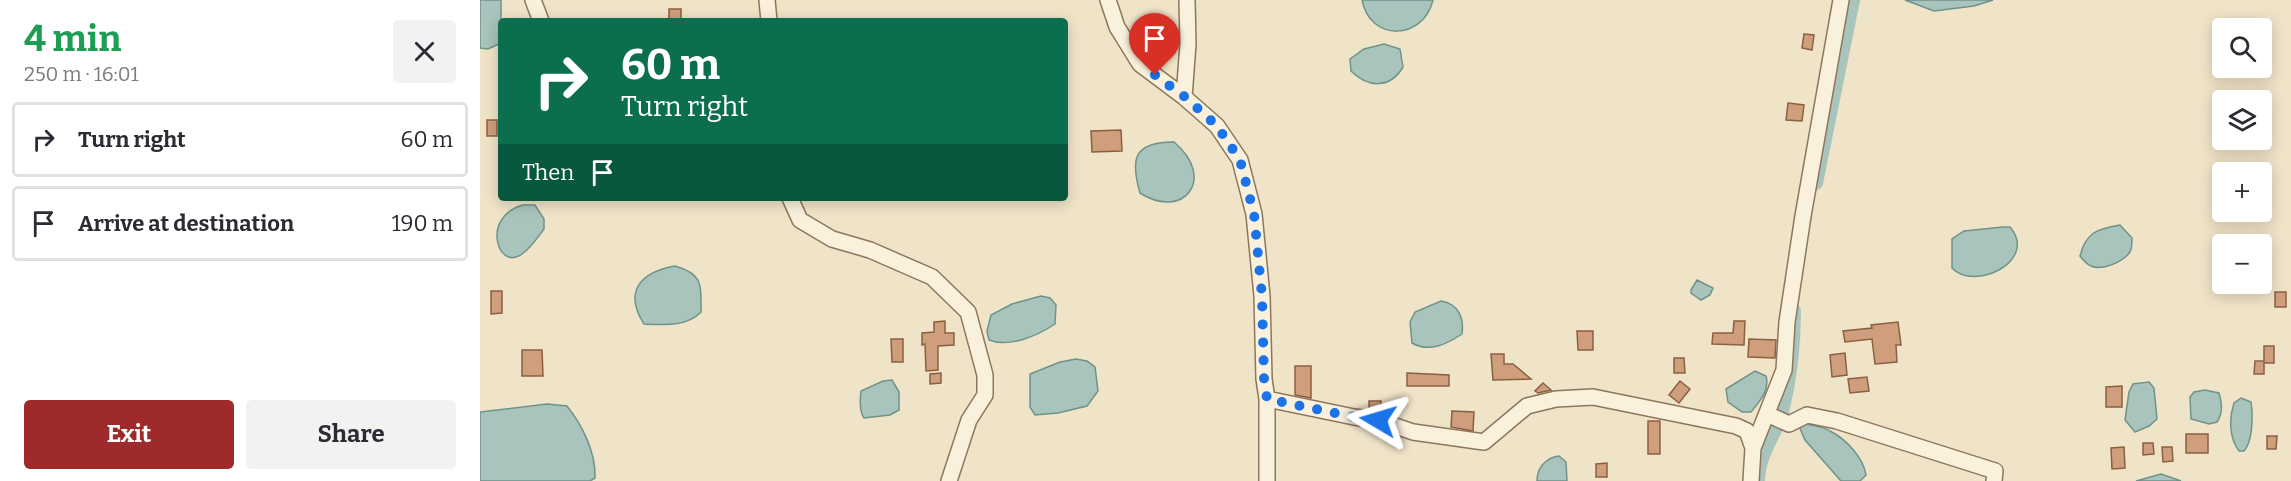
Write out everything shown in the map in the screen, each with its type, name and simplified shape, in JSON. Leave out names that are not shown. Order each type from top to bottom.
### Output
[{"type":"street","points":[[533,0],[540,18]]},
{"type":"street","points":[[767,0],[769,18]]},
{"type":"street","points":[[1108,0],[1117,27],[1140,64],[1185,97],[1217,126],[1240,160],[1254,214],[1262,296],[1264,379],[1267,399],[1267,481]]},
{"type":"street","points":[[1185,97],[1188,44],[1187,0]]},
{"type":"street","points":[[1751,481],[1753,448],[1784,370],[1787,322],[1841,0]]},
{"type":"street","points":[[791,201],[800,220],[831,239],[870,249],[932,277],[968,312],[985,375],[986,395],[969,420],[950,481]]},
{"type":"street","points":[[1267,399],[1378,420],[1413,432],[1484,442],[1527,406],[1556,399],[1593,397],[1737,426],[1747,431],[1753,448]]},
{"type":"street","points":[[1767,414],[1789,424],[1807,415],[1837,421],[1995,471],[1994,481]]},
{"type":"water","points":[[480,0],[501,0],[498,44],[488,49],[480,48]]},
{"type":"water","points":[[1362,0],[1433,0],[1419,23],[1408,29],[1397,31],[1385,29],[1375,23],[1367,14]]},
{"type":"water","points":[[1905,0],[1993,0],[1974,6],[1934,11]]},
{"type":"water","points":[[1384,44],[1400,49],[1403,67],[1392,79],[1379,84],[1371,83],[1364,81],[1351,71],[1350,59],[1364,49]]},
{"type":"water","points":[[1174,142],[1187,156],[1193,169],[1194,181],[1190,192],[1181,199],[1170,202],[1156,200],[1140,193],[1135,170],[1138,154],[1150,145]]},
{"type":"water","points":[[523,205],[535,205],[544,219],[544,229],[528,249],[513,258],[506,256],[500,250],[497,231],[501,220],[510,211]]},
{"type":"water","points":[[2120,225],[2132,238],[2131,249],[2127,256],[2101,267],[2086,263],[2080,256],[2089,237],[2099,230]]},
{"type":"water","points":[[2010,227],[2017,240],[2016,251],[2010,261],[1988,275],[1962,275],[1952,268],[1952,239],[1964,231]]},
{"type":"water","points":[[675,266],[696,277],[701,294],[701,312],[682,323],[644,324],[635,302],[639,285],[653,273]]},
{"type":"water","points":[[1697,280],[1713,288],[1710,295],[1701,300],[1691,293]]},
{"type":"water","points":[[1041,296],[1050,298],[1056,305],[1055,324],[1023,340],[1005,343],[989,340],[987,331],[991,315],[1012,304]]},
{"type":"water","points":[[1441,301],[1452,305],[1459,313],[1462,334],[1438,346],[1425,347],[1412,343],[1410,322],[1415,312]]},
{"type":"water","points":[[1076,359],[1087,361],[1095,367],[1098,391],[1087,406],[1058,413],[1035,415],[1030,407],[1030,374],[1060,362]]},
{"type":"water","points":[[1755,371],[1766,376],[1767,386],[1751,412],[1742,412],[1728,402],[1726,389]]},
{"type":"water","points":[[892,380],[899,392],[899,410],[890,415],[864,418],[860,401],[861,391],[883,381]]},
{"type":"water","points":[[2149,382],[2154,388],[2157,419],[2149,426],[2135,432],[2125,420],[2129,392],[2133,384]]},
{"type":"water","points":[[2205,390],[2219,393],[2221,404],[2217,422],[2209,424],[2191,419],[2190,397],[2194,392]]},
{"type":"water","points":[[2241,398],[2251,402],[2252,414],[2251,435],[2244,451],[2239,451],[2236,446],[2231,428],[2234,403]]},
{"type":"water","points":[[547,404],[567,406],[578,422],[591,449],[595,478],[590,481],[480,481],[480,412]]},
{"type":"water","points":[[1807,424],[1828,430],[1842,439],[1858,455],[1866,475],[1860,481],[1841,481],[1805,440],[1799,426]]},
{"type":"water","points":[[1559,456],[1566,462],[1567,481],[1537,481],[1543,464]]},
{"type":"water","points":[[2161,474],[2181,481],[2136,481]]},
{"type":"building","points":[[669,9],[681,9],[681,18],[669,18]]},
{"type":"building","points":[[1804,34],[1814,35],[1812,50],[1802,48]]},
{"type":"building","points":[[1788,103],[1804,105],[1802,121],[1786,120]]},
{"type":"building","points":[[487,120],[497,120],[497,136],[487,136]]},
{"type":"building","points":[[1121,130],[1122,151],[1092,152],[1091,131]]},
{"type":"building","points":[[491,291],[502,291],[502,313],[491,314]]},
{"type":"building","points":[[2275,292],[2286,292],[2286,307],[2275,307]]},
{"type":"building","points":[[945,321],[945,333],[954,333],[954,345],[938,346],[938,370],[926,371],[925,344],[922,345],[922,333],[934,332],[934,322]]},
{"type":"building","points":[[1734,321],[1745,321],[1744,345],[1712,344],[1713,333],[1733,333]]},
{"type":"building","points":[[1898,322],[1901,345],[1896,345],[1897,362],[1875,364],[1872,339],[1845,342],[1843,331]]},
{"type":"building","points":[[1577,331],[1593,331],[1593,350],[1578,350]]},
{"type":"building","points":[[891,339],[903,339],[903,362],[892,362]]},
{"type":"building","points":[[1749,339],[1776,340],[1775,358],[1748,357]]},
{"type":"building","points":[[2264,346],[2274,346],[2274,363],[2264,363],[2264,374],[2254,374],[2255,361],[2264,361]]},
{"type":"building","points":[[522,350],[542,350],[543,376],[522,376]]},
{"type":"building","points":[[1845,353],[1847,375],[1832,377],[1830,355]]},
{"type":"building","points":[[1491,354],[1504,354],[1504,364],[1513,364],[1531,379],[1493,380]]},
{"type":"building","points":[[1674,358],[1684,358],[1685,373],[1674,373]]},
{"type":"building","points":[[1295,366],[1311,366],[1311,398],[1295,395]]},
{"type":"building","points":[[941,373],[941,383],[930,384],[930,374]]},
{"type":"building","points":[[1407,373],[1449,375],[1449,386],[1407,386]]},
{"type":"building","points":[[1867,377],[1869,391],[1850,393],[1848,379]]},
{"type":"building","points":[[1680,381],[1690,389],[1679,403],[1669,395]]},
{"type":"building","points":[[1543,383],[1551,390],[1538,393],[1535,391]]},
{"type":"building","points":[[2122,386],[2122,407],[2106,407],[2106,387]]},
{"type":"building","points":[[1369,401],[1381,401],[1381,411],[1369,409]]},
{"type":"building","points":[[1452,411],[1474,412],[1473,431],[1451,427]]},
{"type":"building","points":[[1648,421],[1660,421],[1660,454],[1648,454]]},
{"type":"building","points":[[2186,434],[2208,434],[2208,453],[2186,453]]},
{"type":"building","points":[[2267,436],[2277,436],[2276,449],[2267,449]]},
{"type":"building","points":[[2143,443],[2153,443],[2154,454],[2143,455]]},
{"type":"building","points":[[2124,447],[2125,468],[2112,469],[2111,448]]},
{"type":"building","points":[[2162,447],[2172,447],[2173,461],[2163,462]]},
{"type":"building","points":[[1607,463],[1607,477],[1596,477],[1596,464]]},
{"type":"waterway","points":[[1816,183],[1853,0]]},
{"type":"waterway","points":[[1758,481],[1761,463],[1779,421],[1785,400],[1791,362],[1794,311]]},
{"type":"route","points":[[1155,75],[1185,97],[1217,126],[1240,160],[1254,214],[1262,296],[1264,379],[1267,399],[1378,420]]}]
